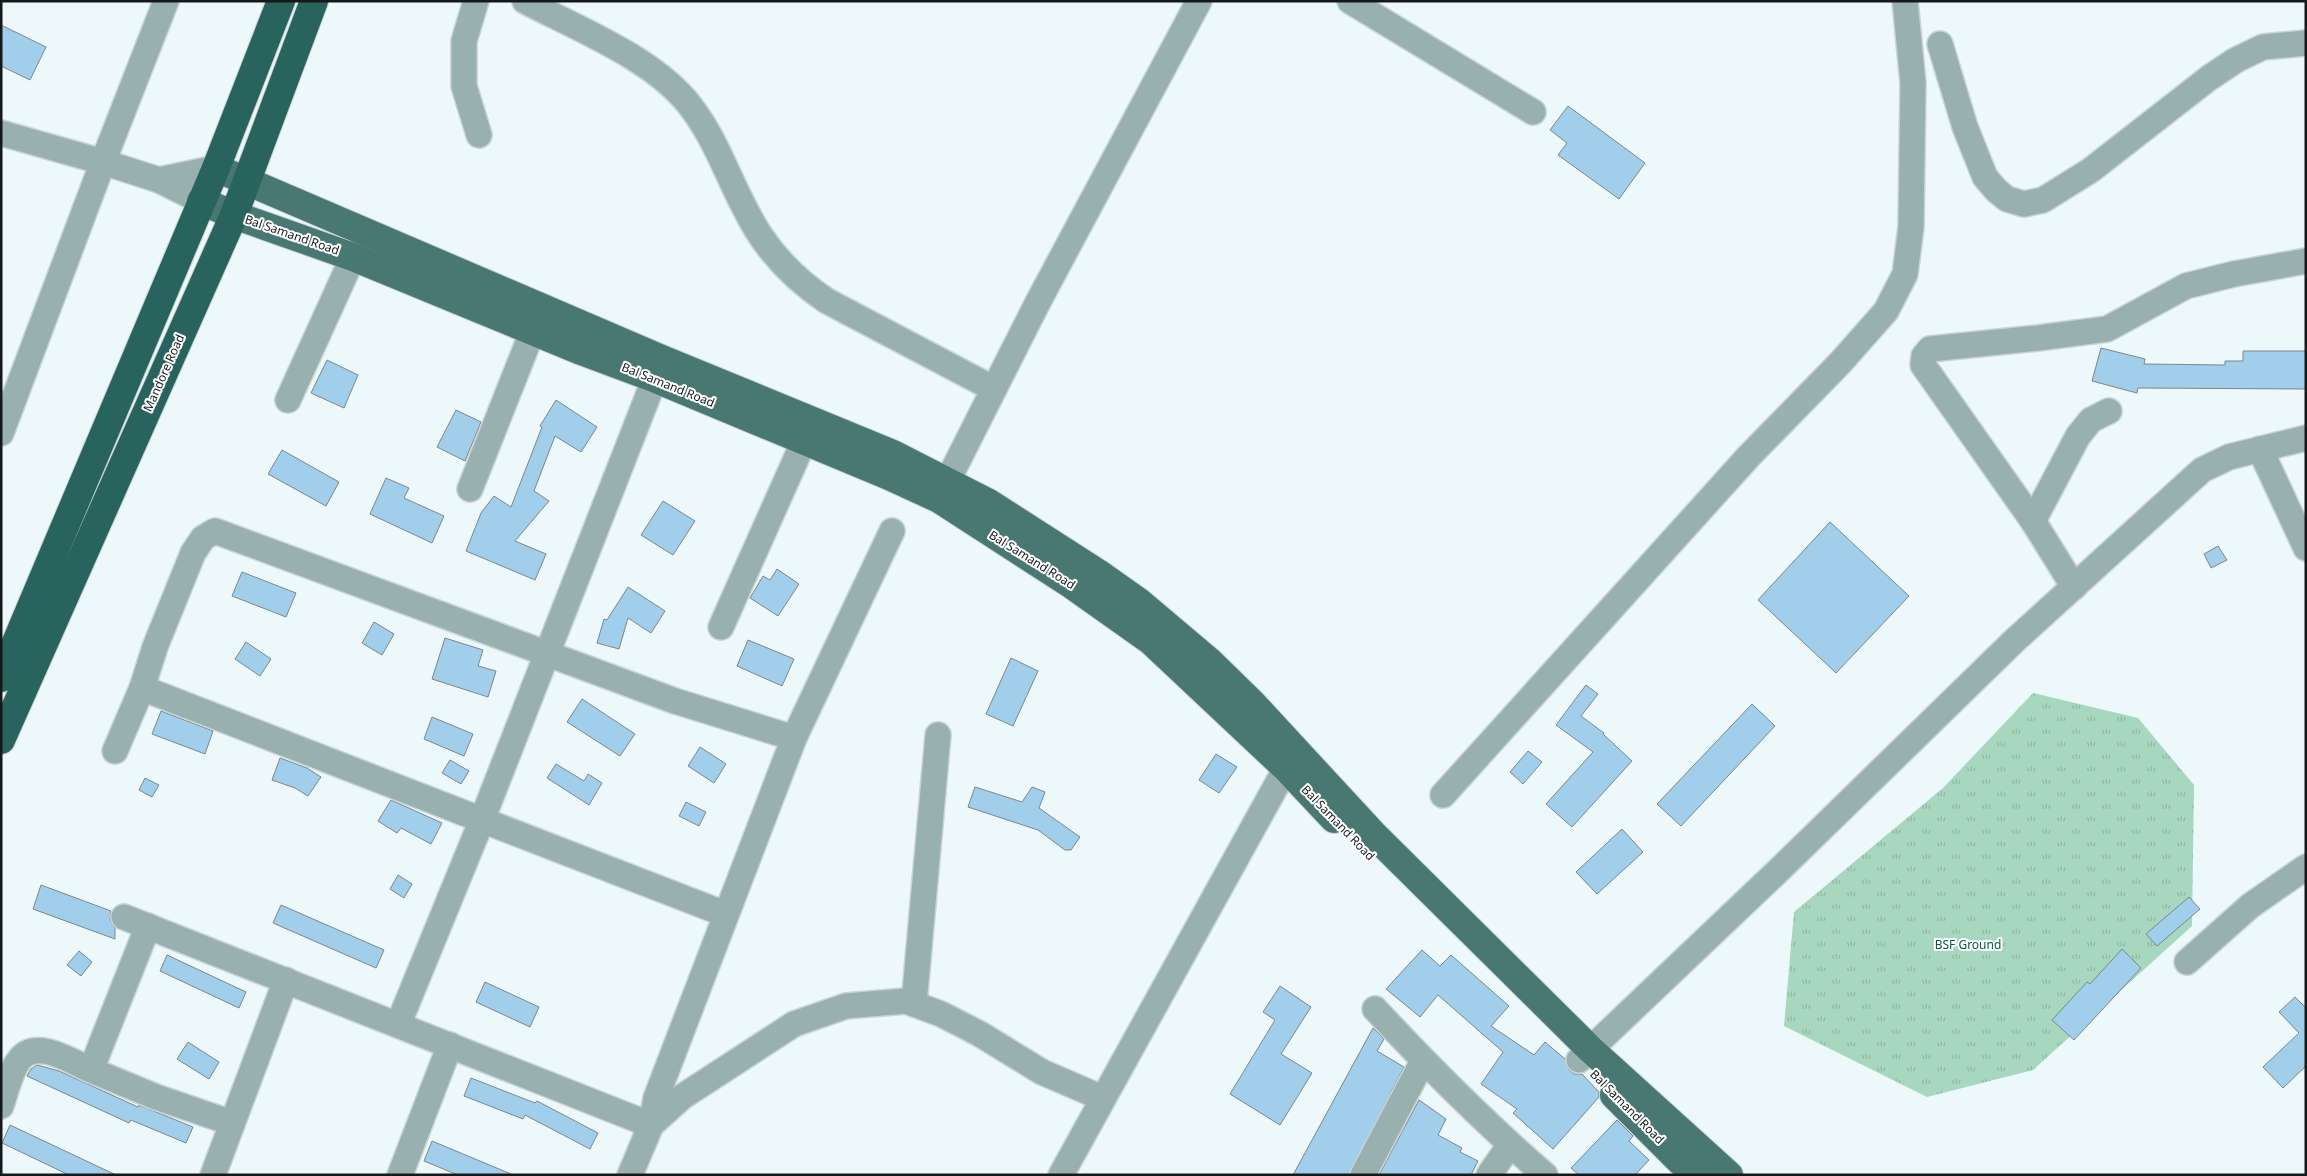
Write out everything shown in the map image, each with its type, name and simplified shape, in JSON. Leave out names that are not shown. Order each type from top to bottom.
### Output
[{"type":"highway","points":[[1,678],[216,168],[281,1]]},
{"type":"highway","name":"Mandore Road","points":[[1,740],[234,215],[314,1]]},
{"type":"main road","name":"Bal Samand Road","points":[[216,168],[247,180],[659,369],[804,441],[939,499],[1072,585],[1151,641],[1286,768],[1361,848],[1584,1054],[1729,1175]]},
{"type":"main road","name":"Bal Samand Road","points":[[201,201],[234,215],[353,256],[581,351],[659,369],[849,435],[948,480],[989,503],[1098,573],[1139,602],[1210,662],[1252,702],[1374,835],[1584,1054],[1682,1170]]},
{"type":"street","points":[[1,433],[166,1]]},
{"type":"street","points":[[476,1],[464,41],[464,86],[479,135]]},
{"type":"street","points":[[525,1],[639,60],[670,85],[690,105],[706,128],[759,233],[776,258],[802,284],[827,301],[994,390]]},
{"type":"street","points":[[948,480],[1038,302],[1199,1]]},
{"type":"street","points":[[1350,1],[1533,112]]},
{"type":"street","points":[[1443,795],[1749,456],[1840,363],[1886,311],[1905,274],[1911,227],[1913,83],[1905,1]]},
{"type":"street","points":[[1940,44],[1965,127],[1985,177],[2007,199],[2024,204],[2043,200],[2091,170],[2209,78],[2236,60],[2263,47],[2306,43]]},
{"type":"street","points":[[1,133],[160,180],[201,201]]},
{"type":"street","points":[[160,180],[216,168]]},
{"type":"street","points":[[288,400],[353,256]]},
{"type":"street","points":[[2074,587],[2033,521],[1923,365],[1924,356],[1930,349],[2107,329],[2186,286],[2234,274],[2306,261]]},
{"type":"street","points":[[470,490],[533,330]]},
{"type":"street","points":[[398,1025],[482,820],[659,369]]},
{"type":"street","points":[[2033,521],[2078,436],[2091,420],[2109,410]]},
{"type":"street","points":[[1584,1054],[1779,870],[2014,641],[2202,470],[2228,457],[2306,438]]},
{"type":"street","points":[[721,627],[804,441]]},
{"type":"street","points":[[2260,449],[2306,548]]},
{"type":"street","points":[[115,751],[142,688],[155,647],[193,553],[203,538],[215,531],[675,701],[794,738]]},
{"type":"street","points":[[630,1175],[651,1124],[656,1098],[725,914],[794,738],[892,531]]},
{"type":"street","points":[[142,688],[725,914]]},
{"type":"street","points":[[914,1004],[938,735]]},
{"type":"street","points":[[1061,1175],[1286,768]]},
{"type":"street","points":[[2187,962],[2250,906],[2306,867]]},
{"type":"street","points":[[124,917],[651,1124]]},
{"type":"street","points":[[91,1070],[148,926]]},
{"type":"street","points":[[213,1175],[286,980]]},
{"type":"street","points":[[651,1124],[682,1097],[794,1024],[846,1006],[906,1001],[941,1014],[980,1034],[1042,1072],[1102,1098]]},
{"type":"street","points":[[1375,1009],[1423,1061],[1510,1145],[1545,1175]]},
{"type":"street","points":[[400,1175],[450,1045]]},
{"type":"street","points":[[1,1106],[20,1058],[31,1051],[46,1051],[156,1097],[232,1123]]},
{"type":"street","points":[[1363,1175],[1423,1061]]},
{"type":"street","points":[[1489,1175],[1510,1145]]},
{"type":"green space","name":"BSF Ground","points":[[2033,693],[2138,718],[2194,785],[2192,926],[2033,1070],[1927,1097],[1784,1026],[1794,912],[1943,788]]},
{"type":"building","points":[[1,25],[46,47],[30,80],[1,66]]},
{"type":"building","points":[[1568,106],[1645,163],[1619,199],[1558,155],[1567,143],[1550,130]]},
{"type":"building","points":[[2101,348],[2145,359],[2144,364],[2225,365],[2225,361],[2243,361],[2243,351],[2306,351],[2306,389],[2138,388],[2137,393],[2092,381]]},
{"type":"building","points":[[327,360],[358,375],[344,408],[311,393]]},
{"type":"building","points":[[556,400],[597,427],[581,452],[555,436],[534,491],[549,501],[515,541],[546,554],[535,580],[466,551],[481,513],[494,496],[511,507],[542,427],[540,426]]},
{"type":"building","points":[[456,410],[481,422],[465,461],[437,447]]},
{"type":"building","points":[[282,450],[339,482],[326,506],[268,474]]},
{"type":"building","points":[[386,478],[409,488],[404,498],[444,516],[432,543],[370,514]]},
{"type":"building","points":[[663,501],[695,521],[673,555],[641,535]]},
{"type":"building","points":[[1830,522],[1909,596],[1836,673],[1758,600]]},
{"type":"building","points":[[2218,546],[2227,560],[2211,568],[2204,554]]},
{"type":"building","points":[[777,569],[799,584],[778,616],[750,598],[763,576],[770,580]]},
{"type":"building","points":[[242,572],[296,593],[286,617],[232,596]]},
{"type":"building","points":[[628,587],[665,611],[651,633],[628,618],[619,649],[597,643],[604,619],[607,620]]},
{"type":"building","points":[[374,622],[394,634],[382,655],[362,643]]},
{"type":"building","points":[[445,638],[483,650],[478,666],[496,671],[488,697],[432,679]]},
{"type":"building","points":[[748,640],[794,659],[782,686],[737,666]]},
{"type":"building","points":[[246,642],[271,659],[260,676],[235,659]]},
{"type":"building","points":[[1011,658],[1038,671],[1013,726],[986,714]]},
{"type":"building","points":[[1586,685],[1598,694],[1581,716],[1604,733],[1632,761],[1572,827],[1546,804],[1593,752],[1556,725]]},
{"type":"building","points":[[582,699],[635,734],[620,756],[567,722]]},
{"type":"building","points":[[1752,704],[1775,726],[1681,826],[1657,804]]},
{"type":"building","points":[[161,711],[213,731],[205,754],[152,734]]},
{"type":"building","points":[[432,717],[473,734],[464,756],[424,739]]},
{"type":"building","points":[[700,747],[726,764],[714,783],[688,766]]},
{"type":"building","points":[[1528,751],[1542,762],[1523,784],[1510,772]]},
{"type":"building","points":[[1216,754],[1237,767],[1219,793],[1199,780]]},
{"type":"building","points":[[280,758],[307,768],[321,777],[308,796],[295,788],[272,780]]},
{"type":"building","points":[[450,760],[469,771],[461,784],[442,773]]},
{"type":"building","points":[[556,764],[584,781],[588,774],[602,783],[589,805],[547,778]]},
{"type":"building","points":[[145,778],[159,785],[152,797],[139,790]]},
{"type":"building","points":[[975,787],[1022,802],[1032,787],[1045,792],[1039,808],[1080,837],[1071,850],[1065,850],[1038,830],[968,807]]},
{"type":"building","points":[[391,800],[442,823],[431,844],[401,828],[397,833],[378,821]]},
{"type":"building","points":[[686,802],[706,812],[699,826],[679,816]]},
{"type":"building","points":[[1622,829],[1643,852],[1597,894],[1576,872]]},
{"type":"building","points":[[398,875],[412,884],[404,898],[390,889]]},
{"type":"building","points":[[41,885],[111,911],[110,920],[115,928],[115,939],[33,909]]},
{"type":"building","points":[[2189,897],[2200,909],[2157,946],[2146,934]]},
{"type":"building","points":[[281,905],[384,950],[376,968],[273,923]]},
{"type":"building","points":[[2122,949],[2141,968],[2074,1040],[2052,1020],[2087,982],[2090,984]]},
{"type":"building","points":[[1422,950],[1440,966],[1451,955],[1509,1006],[1491,1026],[1534,1055],[1545,1042],[1565,1059],[1569,1070],[1574,1074],[1582,1074],[1599,1092],[1599,1097],[1553,1149],[1513,1113],[1517,1109],[1481,1084],[1503,1052],[1438,995],[1420,1017],[1386,989]]},
{"type":"building","points":[[79,951],[92,962],[81,976],[67,965]]},
{"type":"building","points":[[167,955],[246,992],[239,1008],[160,971]]},
{"type":"building","points":[[485,982],[539,1007],[530,1027],[476,1002]]},
{"type":"building","points":[[1280,986],[1311,1007],[1281,1054],[1312,1073],[1280,1125],[1230,1094],[1275,1020],[1263,1012]]},
{"type":"building","points":[[2295,997],[2306,1008],[2306,1066],[2283,1088],[2263,1067],[2299,1033],[2279,1012]]},
{"type":"building","points":[[1373,1028],[1384,1039],[1377,1051],[1404,1067],[1349,1175],[1293,1175]]},
{"type":"building","points":[[188,1042],[219,1062],[209,1079],[177,1059]]},
{"type":"building","points":[[37,1065],[59,1071],[138,1107],[139,1105],[193,1127],[186,1143],[131,1120],[129,1123],[27,1076],[31,1069]]},
{"type":"building","points":[[471,1078],[535,1103],[537,1101],[598,1133],[590,1149],[525,1115],[523,1119],[464,1096]]},
{"type":"building","points":[[1419,1100],[1446,1119],[1438,1135],[1462,1148],[1460,1152],[1478,1161],[1471,1175],[1379,1175]]},
{"type":"building","points":[[1617,1120],[1633,1136],[1629,1141],[1649,1160],[1635,1175],[1579,1175],[1571,1168]]},
{"type":"building","points":[[10,1125],[116,1175],[69,1175],[2,1143]]},
{"type":"building","points":[[432,1141],[511,1175],[458,1175],[424,1161]]}]
